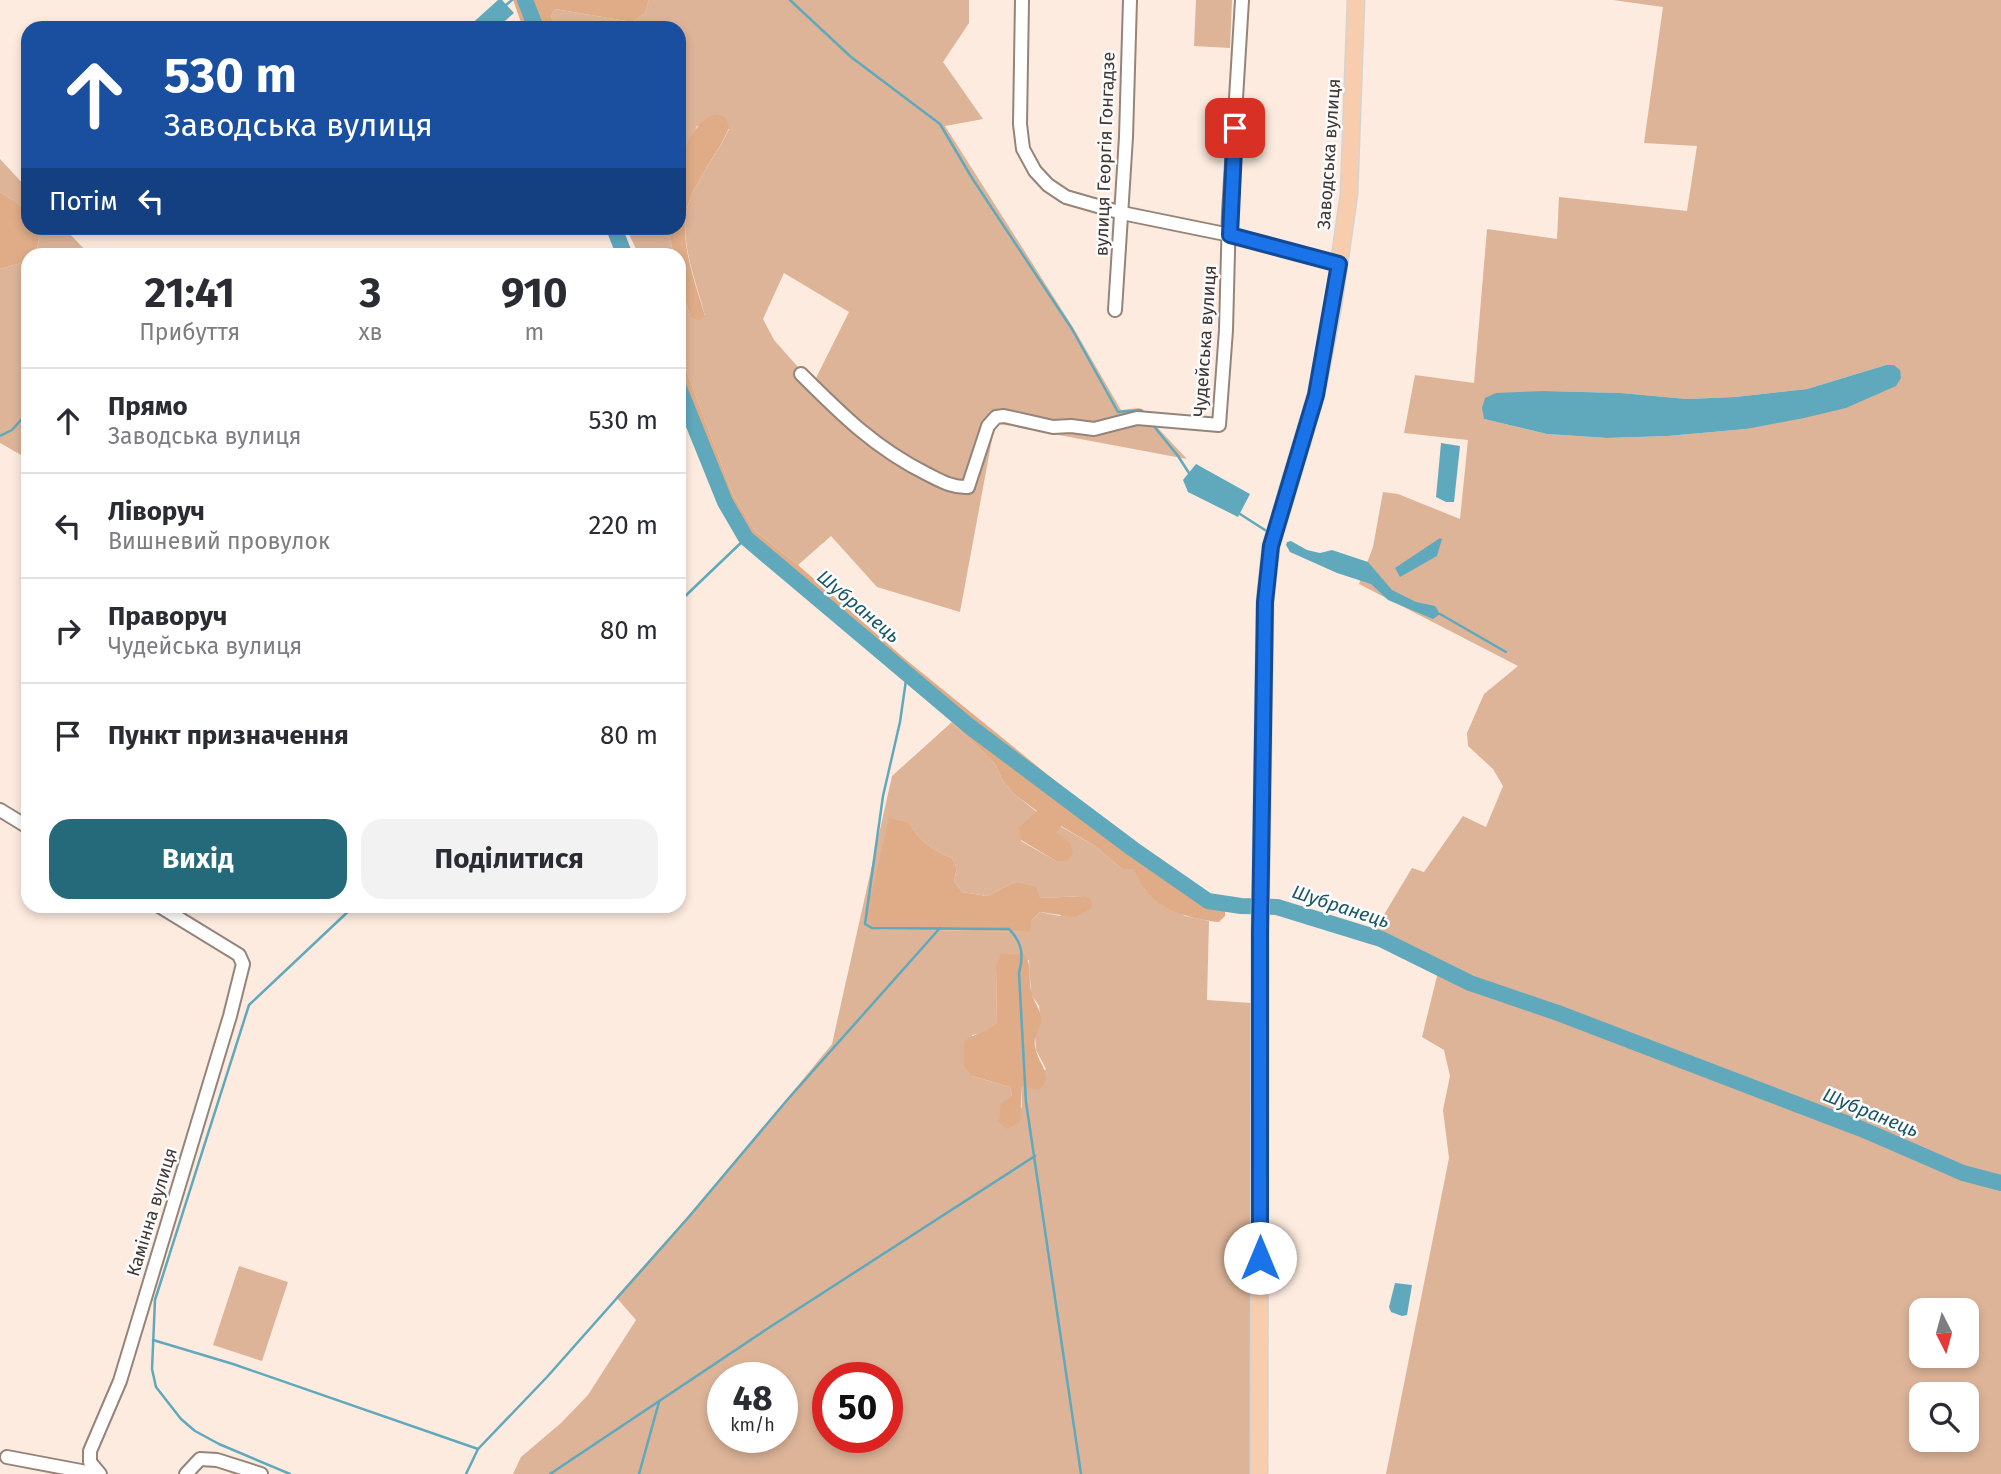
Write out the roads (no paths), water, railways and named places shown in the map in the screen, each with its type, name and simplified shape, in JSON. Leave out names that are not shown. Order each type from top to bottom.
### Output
[{"type":"main road","name":"Заводська вулиця","points":[[1259,1474],[1265,602],[1270,550],[1316,395],[1339,264],[1349,194],[1356,0]]},
{"type":"street","points":[[1022,0],[1020,124],[1023,149],[1035,171],[1048,185],[1066,197],[1122,213],[1230,235],[1339,264]]},
{"type":"street","name":"вулиця Георгія Гонгадзе","points":[[1115,310],[1122,213],[1130,0]]},
{"type":"street","name":"Чудейська вулиця","points":[[801,374],[878,446],[958,488],[968,487],[988,426],[996,417],[1004,416],[1052,427],[1094,429],[1137,418],[1220,424],[1242,0]]},
{"type":"street","points":[[0,810],[21,823]]},
{"type":"street","name":"Камінна вулиця","points":[[99,1474],[90,1462],[90,1451],[120,1381],[230,1017],[243,964],[239,955],[170,913]]},
{"type":"street","name":"Камінна вулиця","points":[[7,1457],[99,1474]]},
{"type":"street","points":[[186,1474],[200,1459],[227,1463],[261,1474]]},
{"type":"water","points":[[498,0],[502,0],[514,13],[505,21],[475,21]]},
{"type":"water","points":[[1886,365],[1894,365],[1900,370],[1901,378],[1896,386],[1846,408],[1746,429],[1607,438],[1547,434],[1484,419],[1482,408],[1485,398],[1496,393],[1545,391],[1621,393],[1687,399],[1735,397],[1807,389]]},
{"type":"water","points":[[1441,443],[1460,446],[1454,502],[1446,502],[1436,497]]},
{"type":"water","points":[[1196,464],[1250,494],[1238,517],[1188,492],[1183,480]]},
{"type":"water","points":[[1442,539],[1437,556],[1400,577],[1395,568]]},
{"type":"water","points":[[1291,541],[1307,550],[1320,553],[1332,550],[1368,562],[1392,590],[1416,602],[1435,606],[1440,614],[1433,619],[1388,600],[1371,584],[1337,573],[1290,552],[1286,545]]},
{"type":"water","points":[[1395,1283],[1412,1285],[1407,1315],[1391,1312],[1389,1307]]},
{"type":"waterway","points":[[506,5],[512,0]]},
{"type":"waterway","name":"Шубранець","points":[[525,0],[533,21]]},
{"type":"waterway","points":[[790,0],[851,57],[940,124],[972,178],[1072,329],[1118,412],[1141,410],[1145,414]]},
{"type":"waterway","points":[[528,21],[532,18]]},
{"type":"waterway","name":"Шубранець","points":[[617,235],[622,248]]},
{"type":"waterway","name":"Шубранець","points":[[686,405],[725,502],[746,538],[969,726],[1133,849],[1208,901],[1241,906],[1277,907],[1381,939],[1470,983],[1558,1013],[1864,1130],[1963,1173],[2001,1183]]},
{"type":"waterway","points":[[0,436],[12,430],[21,420]]},
{"type":"waterway","points":[[1153,425],[1189,473]]},
{"type":"waterway","points":[[1240,514],[1268,532]]},
{"type":"waterway","points":[[686,595],[746,538]]},
{"type":"waterway","points":[[1440,614],[1506,652]]},
{"type":"waterway","points":[[907,673],[900,722],[883,796],[865,924],[872,928],[1009,929],[1019,944],[1026,1102],[1081,1474]]},
{"type":"waterway","points":[[290,1474],[195,1431],[181,1419],[156,1387],[152,1369],[155,1300],[249,1005],[347,913]]},
{"type":"waterway","points":[[466,1474],[478,1449],[547,1377],[940,928]]},
{"type":"waterway","points":[[550,1474],[770,1327],[1035,1156]]},
{"type":"waterway","points":[[153,1340],[233,1364],[478,1449]]},
{"type":"waterway","points":[[639,1474],[659,1402]]}]
